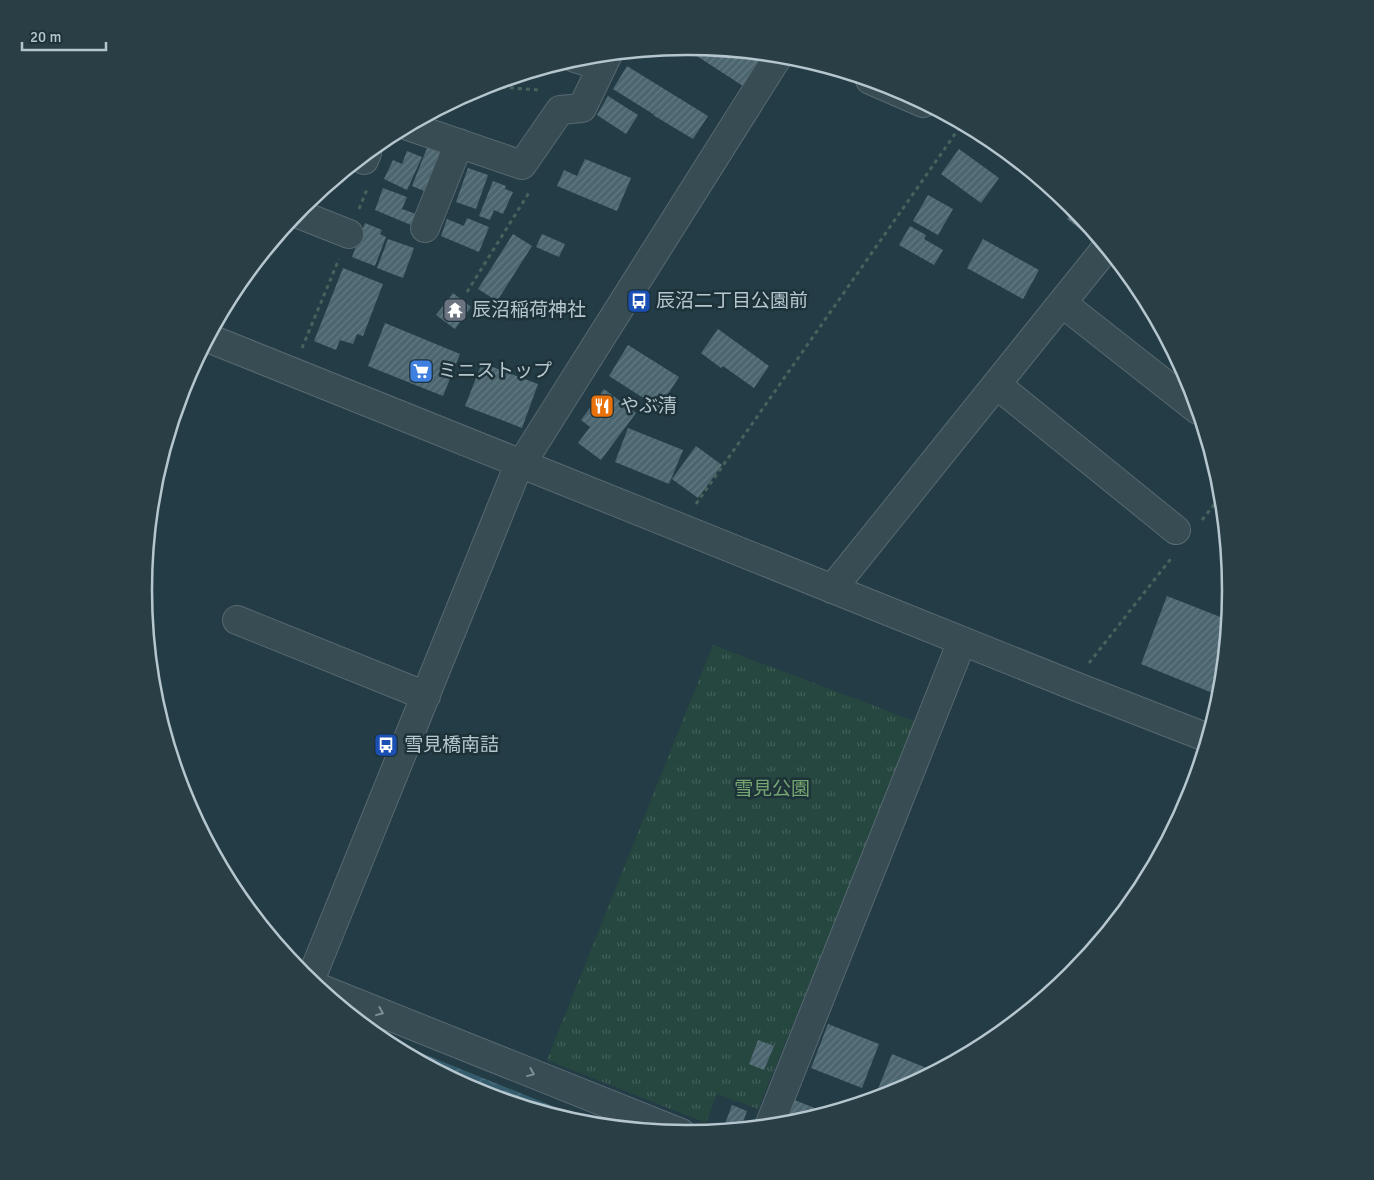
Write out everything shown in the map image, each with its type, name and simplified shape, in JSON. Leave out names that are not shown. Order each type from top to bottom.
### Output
[{"type":"street","points":[[417,129],[522,165],[560,110],[582,108],[604,62]]},
{"type":"street","points":[[314,972],[515,474],[774,63]]},
{"type":"street","points":[[426,228],[459,143]]},
{"type":"street","points":[[305,216],[349,234]]},
{"type":"street","points":[[832,589],[1102,253]]},
{"type":"street","points":[[1062,302],[1188,402]]},
{"type":"street","points":[[214,340],[1202,736]]},
{"type":"street","points":[[997,384],[1184,535]]},
{"type":"street","points":[[237,620],[426,696]]},
{"type":"street","points":[[772,1118],[962,641]]},
{"type":"street","points":[[339,996],[659,1124]]},
{"type":"path","points":[[504,88],[544,91]]},
{"type":"path","points":[[679,528],[958,129]]},
{"type":"path","points":[[467,292],[535,184]]},
{"type":"path","points":[[1072,685],[1184,535],[1215,504]]},
{"type":"green space","name":"雪見公園","points":[[713,645],[917,722],[758,1109],[717,1094],[706,1123],[547,1060]]},
{"type":"water","points":[[414,1050],[562,1110],[515,1097],[482,1084],[450,1070]]},
{"type":"building","points":[[696,55],[759,60],[743,86]]},
{"type":"building","points":[[627,66],[708,116],[693,139],[653,115],[658,108],[653,114],[613,89]]},
{"type":"building","points":[[608,96],[638,115],[626,134],[597,115]]},
{"type":"building","points":[[427,148],[444,154],[429,193],[412,186]]},
{"type":"building","points":[[959,149],[999,178],[981,203],[941,174]]},
{"type":"building","points":[[407,151],[422,157],[407,190],[384,179],[393,160],[402,164]]},
{"type":"building","points":[[585,159],[631,178],[617,211],[557,186],[564,170],[577,176]]},
{"type":"building","points":[[468,168],[488,175],[476,209],[456,202]]},
{"type":"building","points":[[493,181],[506,186],[505,189],[513,192],[503,214],[494,210],[490,220],[479,216]]},
{"type":"building","points":[[383,188],[407,197],[402,209],[416,214],[411,225],[375,210]]},
{"type":"building","points":[[928,195],[953,209],[938,235],[913,221]]},
{"type":"building","points":[[1069,216],[1084,232],[1067,219]]},
{"type":"building","points":[[467,218],[489,227],[479,252],[441,236],[447,219],[464,226]]},
{"type":"building","points":[[365,223],[382,230],[380,234],[386,237],[375,266],[352,257]]},
{"type":"building","points":[[910,226],[926,235],[924,239],[943,250],[934,265],[899,245]]},
{"type":"building","points":[[513,234],[532,246],[497,301],[478,289]]},
{"type":"building","points":[[542,234],[565,244],[559,257],[536,247]]},
{"type":"building","points":[[388,239],[414,248],[403,278],[377,268]]},
{"type":"building","points":[[983,239],[1039,270],[1023,299],[967,268]]},
{"type":"building","points":[[343,268],[383,284],[363,336],[357,334],[353,344],[340,340],[336,350],[314,341]]},
{"type":"building","points":[[453,293],[471,307],[455,329],[436,315]]},
{"type":"building","points":[[385,323],[460,354],[443,396],[368,366]]},
{"type":"building","points":[[718,329],[769,366],[754,388],[701,353]]},
{"type":"building","points":[[628,345],[679,377],[659,408],[609,376]]},
{"type":"building","points":[[482,363],[538,384],[522,428],[465,406]]},
{"type":"building","points":[[604,389],[636,413],[601,460],[578,443],[590,427],[581,420]]},
{"type":"building","points":[[628,428],[683,450],[669,484],[615,462]]},
{"type":"building","points":[[696,446],[722,465],[698,498],[672,479]]},
{"type":"building","points":[[1167,596],[1221,617],[1212,693],[1141,664]]},
{"type":"building","points":[[828,1024],[879,1044],[862,1088],[811,1068]]},
{"type":"building","points":[[758,1040],[774,1046],[764,1070],[749,1064]]},
{"type":"building","points":[[892,1054],[927,1068],[892,1084],[878,1090]]},
{"type":"building","points":[[792,1099],[817,1109],[791,1115],[785,1116]]},
{"type":"building","points":[[732,1105],[747,1111],[743,1122],[725,1124]]},
{"type":"place","name":"辰沼二丁目公園前","points":[[639,301]]},
{"type":"place","name":"辰沼稲荷神社","points":[[455,310]]},
{"type":"place","name":"ミニストップ","points":[[421,371]]},
{"type":"place","name":"やぶ清","points":[[602,406]]},
{"type":"place","name":"雪見橋南詰","points":[[386,745]]}]
